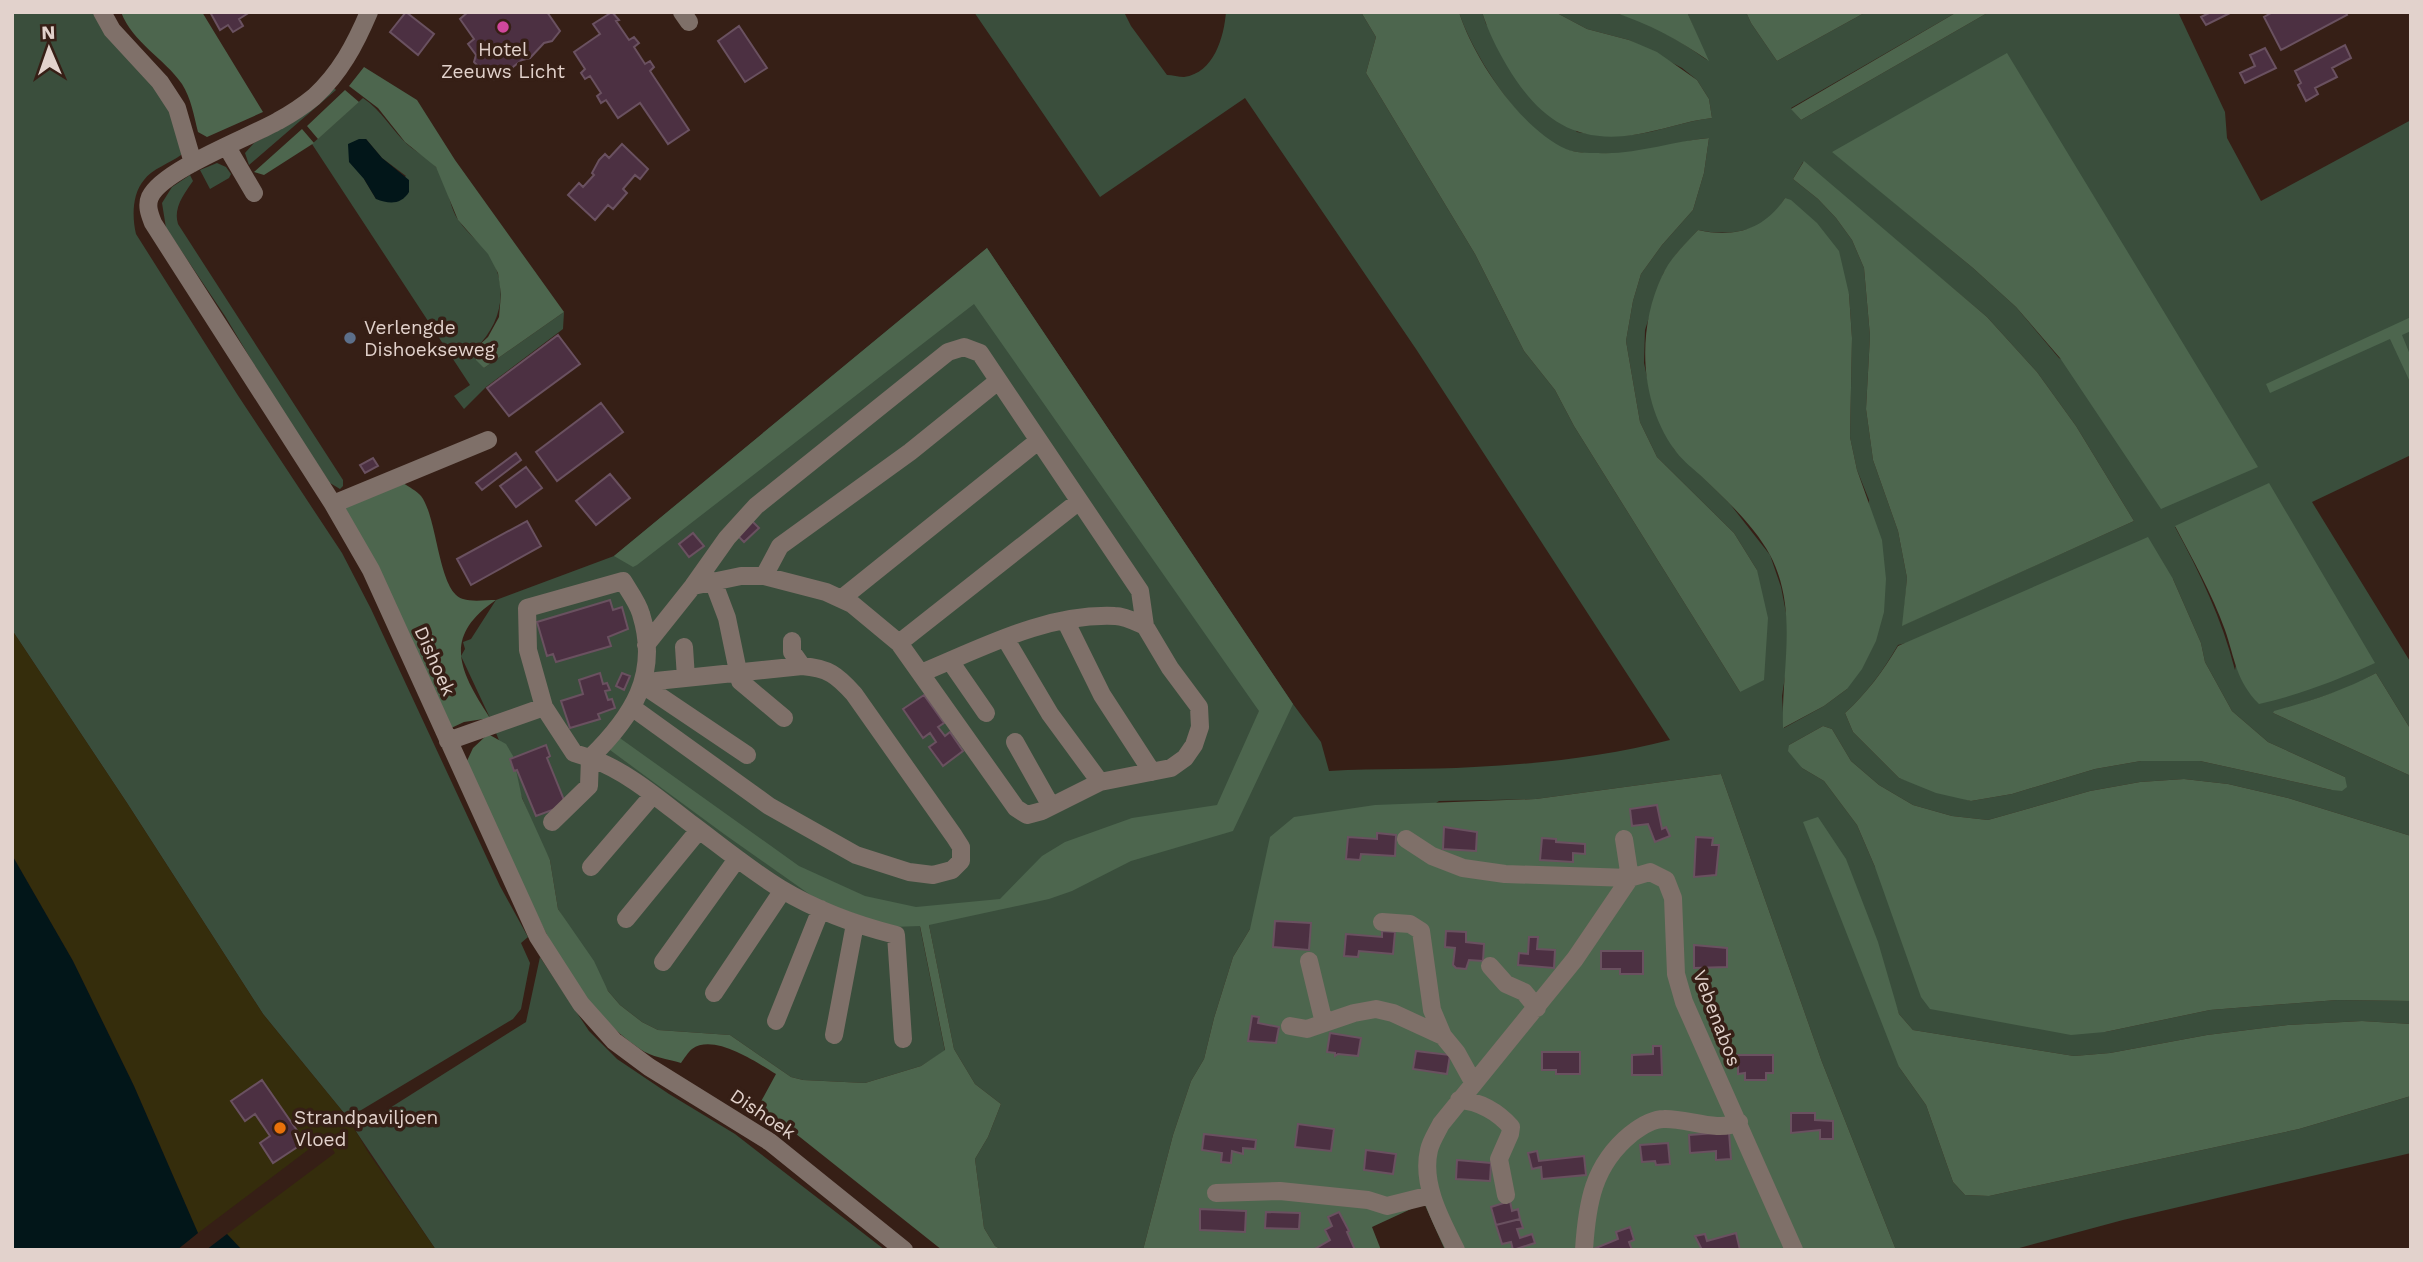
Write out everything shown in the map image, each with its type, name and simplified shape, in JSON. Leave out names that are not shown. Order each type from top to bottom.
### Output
[{"type":"street","points":[[102,12],[112,30],[160,82],[177,108],[193,163],[277,122],[313,97],[333,78],[355,45],[369,12]]},
{"type":"street","points":[[227,147],[254,193]]},
{"type":"street","name":"Dishoek","points":[[193,163],[160,185],[150,198],[149,212],[153,223],[333,504],[371,570],[544,948],[581,1004],[614,1041],[649,1067],[770,1142],[904,1250]]},
{"type":"street","points":[[646,645],[727,538],[756,506],[948,352],[964,347],[980,353],[1140,592],[1146,626],[1170,668],[1199,707],[1200,727],[1194,745],[1185,758],[1171,768],[1100,782],[1027,815],[1016,808],[899,643],[852,604],[826,592],[764,576],[741,576],[693,586]]},
{"type":"street","points":[[764,576],[780,546],[910,452],[998,381]]},
{"type":"street","points":[[333,504],[488,440]]},
{"type":"street","points":[[841,599],[1038,441]]},
{"type":"street","points":[[899,643],[1078,502]]},
{"type":"street","points":[[552,822],[589,786],[590,758],[609,740],[633,708],[643,685],[646,645],[641,613],[623,581],[527,608],[528,650],[544,707],[574,753],[590,758],[610,765],[783,890],[855,925],[896,935],[903,1039]]},
{"type":"street","points":[[713,581],[727,618],[740,681],[784,718]]},
{"type":"street","points":[[921,673],[1005,638],[1065,620],[1117,616],[1146,626]]},
{"type":"street","points":[[1065,620],[1102,695],[1152,772]]},
{"type":"street","points":[[1005,638],[1050,714],[1100,782]]},
{"type":"street","points":[[792,641],[792,652],[802,666]]},
{"type":"street","points":[[684,647],[686,678]]},
{"type":"street","points":[[950,661],[986,713]]},
{"type":"street","points":[[633,708],[769,806],[856,855],[909,872],[933,875],[952,870],[961,861],[961,847],[954,836],[854,694],[839,677],[819,667],[802,666],[656,681],[643,685]]},
{"type":"street","points":[[643,685],[747,755]]},
{"type":"street","points":[[448,741],[544,707]]},
{"type":"street","points":[[1015,742],[1051,806]]},
{"type":"street","points":[[591,867],[653,795]]},
{"type":"street","points":[[626,919],[699,830]]},
{"type":"street","name":"Vebenabos","points":[[1406,839],[1432,856],[1463,868],[1505,874],[1630,878],[1650,872],[1666,880],[1673,898],[1673,937],[1679,983],[1695,1028],[1794,1250]]},
{"type":"street","points":[[1456,1250],[1431,1195],[1427,1170],[1429,1149],[1441,1124],[1575,959],[1630,878],[1624,839]]},
{"type":"street","points":[[663,962],[737,859]]},
{"type":"street","points":[[714,993],[783,890]]},
{"type":"street","points":[[776,1021],[821,909]]},
{"type":"street","points":[[1382,922],[1410,924],[1422,931],[1432,1010],[1443,1036],[1457,1053],[1473,1082]]},
{"type":"street","points":[[834,1035],[855,925]]},
{"type":"street","points":[[1309,961],[1324,1023]]},
{"type":"street","points":[[1490,966],[1506,984],[1524,992],[1537,1008]]},
{"type":"street","points":[[1290,1026],[1307,1030],[1354,1013],[1376,1009],[1393,1013],[1443,1036]]},
{"type":"street","points":[[1459,1100],[1474,1101],[1504,1119],[1511,1127],[1499,1159],[1506,1195]]},
{"type":"street","points":[[1584,1250],[1593,1188],[1602,1166],[1616,1146],[1642,1126],[1663,1119],[1726,1126],[1738,1122]]},
{"type":"street","points":[[1216,1193],[1280,1191],[1368,1200],[1387,1206],[1431,1195]]},
{"type":"green space","points":[[1601,11],[1628,17],[1664,32],[1707,60],[1687,12],[1746,12],[1777,61],[1866,12],[1957,12],[1791,108],[1801,120],[1989,12],[2178,12],[2225,112],[2227,138],[2261,201],[2411,120],[2411,455],[2312,502],[2411,663],[2411,730],[2376,673],[2351,687],[2273,713],[2411,776],[2411,836],[2288,798],[2228,784],[2184,779],[2140,782],[2090,791],[1988,820],[1952,816],[1913,805],[1879,785],[1851,761],[1832,729],[1823,726],[1789,745],[1802,768],[1824,781],[1857,825],[1875,867],[2105,1032],[2210,1010],[2337,1000],[2411,1001],[2411,1024],[2362,1021],[2288,1025],[2207,1035],[2110,1053],[2074,1056],[1913,1030],[1899,1014],[1893,998],[1899,1067],[1926,1105],[1953,1182],[1965,1195],[1989,1196],[2299,1129],[2411,1096],[2411,1153],[2123,1220],[2012,1250],[1896,1250],[1822,1062],[1721,774],[1536,799],[1439,801],[1250,929],[1233,957],[1204,1059],[1191,1081],[1173,1135],[1143,1250],[1002,1250],[995,1246],[984,1228],[975,1159],[988,1137],[1001,1104],[975,1084],[954,1049],[929,925],[920,927],[945,1051],[921,1066],[865,1083],[803,1080],[791,1077],[730,1035],[658,1030],[642,1022],[620,1005],[608,991],[558,909],[550,860],[461,656],[465,649],[463,642],[471,639],[496,600],[614,556],[987,248],[1321,742],[1329,771],[1524,764],[1598,755],[1670,740],[1416,349],[1245,98],[1100,197],[974,12],[1124,12],[1131,26],[1167,75],[1184,77],[1203,69],[1216,52],[1226,12],[1361,12],[1376,37],[1366,73],[1475,254],[1524,351],[1555,390],[1574,426],[1740,692],[1757,570],[1734,533],[1657,457],[1640,422],[1626,341],[1641,274],[1693,210],[1704,173],[1709,138],[1645,151],[1611,154],[1571,151],[1554,144],[1519,114],[1503,93],[1475,49],[1459,12],[1482,12],[1486,24],[1577,132],[1597,135],[1642,134],[1712,118],[1709,99],[1697,80],[1682,68],[1629,40],[1587,29],[1555,12]],"holes":[[[1832,151],[2258,467],[2059,358],[2016,307]],[[1803,162],[1987,317],[2037,372],[2076,426],[2134,521],[1903,625],[1907,578],[1898,531],[1873,460],[1866,409],[1870,336],[1864,268],[1852,240],[1836,218],[1793,179]],[[1785,198],[1849,294],[1852,338],[1850,437],[1857,470],[1869,500],[1847,689],[1824,706],[1784,728],[1782,696],[1788,657],[1787,618],[1781,587],[1770,555],[1730,504],[1674,449],[1650,391],[1644,363],[1645,330],[1663,274],[1677,253],[1698,230],[1737,232],[1756,226],[1772,216]],[[2269,484],[2235,670],[2217,614],[2175,527]],[[2173,579],[2201,643],[2205,662],[2232,711],[2268,742],[2345,777],[2332,790],[2200,761],[2141,761],[2095,769],[2012,794],[1971,801],[1899,778],[1853,732],[1845,713],[1880,673],[1898,645]]]},
{"type":"green space","points":[[12,12],[94,12],[161,93],[180,131],[181,155],[147,176],[140,186],[134,206],[136,234],[342,553],[371,609],[500,886],[528,937],[521,943],[530,963],[521,1009],[513,1019],[348,1118],[263,1014],[12,630]]},
{"type":"green space","points":[[121,12],[202,12],[263,112],[207,137],[198,132],[190,101],[182,84],[133,33]]},
{"type":"green space","points":[[1361,12],[1459,12],[1475,50],[1501,91],[1549,140],[1570,150],[1590,153],[1626,152],[1709,138],[1704,173],[1693,210],[1641,274],[1626,341],[1640,422],[1657,457],[1734,533],[1757,570],[1768,618],[1764,680],[1740,692],[1574,426],[1555,390],[1524,351],[1475,254],[1366,73],[1376,37]]},
{"type":"green space","points":[[1482,12],[1555,12],[1587,29],[1629,40],[1657,52],[1697,80],[1709,99],[1712,118],[1633,135],[1611,137],[1592,135],[1558,123],[1531,99],[1519,84],[1496,46]]},
{"type":"green space","points":[[1613,12],[1687,12],[1709,61],[1663,33]]},
{"type":"green space","points":[[1746,12],[1866,12],[1777,61]]},
{"type":"green space","points":[[1957,12],[1989,12],[1801,120],[1791,109]]},
{"type":"green space","points":[[2007,53],[2258,467],[2161,509],[2060,358],[2016,307],[1973,268],[1832,152]]},
{"type":"green space","points":[[364,67],[417,100],[455,160],[564,312],[484,368],[476,360],[475,349],[488,337],[499,317],[501,294],[498,273],[488,254],[458,220],[436,167],[405,142],[378,108],[349,86]]},
{"type":"green space","points":[[334,88],[336,90],[249,165],[245,153],[254,143],[292,123]]},
{"type":"green space","points":[[345,90],[359,102],[318,139],[307,126]]},
{"type":"green space","points":[[363,98],[407,144],[436,167],[444,180],[455,215],[488,253],[499,278],[501,291],[497,316],[492,328],[475,349],[484,368],[564,312],[563,329],[486,387],[464,409],[454,396],[470,385],[312,144]],"holes":[[[366,139],[382,158],[406,176],[376,199],[364,179]]]},
{"type":"green space","points":[[302,129],[314,143],[264,175],[254,172]]},
{"type":"green space","points":[[1804,161],[1987,317],[2037,372],[2076,426],[2134,521],[1902,626],[1907,578],[1898,531],[1873,460],[1866,409],[1870,336],[1864,268],[1852,240],[1836,218],[1793,179]]},
{"type":"green space","points":[[217,163],[226,167],[231,174],[210,189],[200,170]]},
{"type":"green space","points":[[190,175],[193,181],[178,207],[178,224],[343,480],[340,489],[330,483],[166,228],[162,203],[172,187]]},
{"type":"green space","points":[[1785,198],[1791,200],[1817,223],[1839,251],[1849,294],[1852,338],[1850,437],[1857,470],[1882,540],[1886,579],[1884,612],[1876,641],[1862,669],[1847,689],[1824,706],[1783,728],[1787,640],[1784,597],[1779,576],[1770,555],[1747,522],[1679,456],[1662,430],[1648,387],[1646,341],[1648,318],[1665,269],[1698,230],[1724,233],[1747,229],[1768,218]]},
{"type":"green space","points":[[987,248],[1293,704],[1233,831],[1131,861],[1072,891],[1049,899],[929,925],[954,1049],[975,1084],[1001,1104],[988,1137],[975,1159],[984,1228],[995,1246],[1002,1250],[942,1250],[781,1122],[758,1107],[776,1074],[735,1051],[712,1044],[692,1049],[681,1063],[654,1056],[644,1052],[618,1032],[599,1013],[581,991],[552,944],[466,763],[473,748],[488,734],[506,744],[513,756],[522,798],[550,860],[558,909],[594,961],[608,991],[620,1005],[642,1022],[658,1030],[730,1035],[791,1077],[803,1080],[865,1083],[921,1066],[945,1050],[920,926],[892,927],[819,901],[610,750],[617,736],[799,866],[865,896],[916,907],[1000,899],[1042,856],[1065,842],[1132,818],[1217,805],[1259,711],[974,304],[637,565],[633,567],[614,556]]},
{"type":"green space","points":[[2411,317],[2411,331],[2402,335],[2411,357],[2411,384],[2390,339],[2270,393],[2266,384]]},
{"type":"green space","points":[[403,483],[419,494],[427,506],[443,569],[455,593],[467,600],[496,600],[479,614],[468,628],[462,641],[461,656],[471,685],[490,718],[464,722],[449,729],[341,509]]},
{"type":"green space","points":[[2269,483],[2375,663],[2318,686],[2259,704],[2245,687],[2214,603],[2175,526]]},
{"type":"green space","points":[[2148,537],[2173,579],[2201,643],[2205,662],[2232,711],[2268,742],[2345,777],[2347,787],[2342,791],[2200,761],[2141,761],[2095,769],[2012,794],[1971,801],[1936,793],[1899,778],[1853,732],[1845,713],[1874,681],[1898,646]]},
{"type":"green space","points":[[2376,673],[2411,730],[2411,776],[2273,713],[2339,690]]},
{"type":"green space","points":[[1823,726],[1832,729],[1851,761],[1879,785],[1913,805],[1952,816],[1988,820],[2090,791],[2140,782],[2184,779],[2228,784],[2288,798],[2411,836],[2411,1001],[2337,1000],[2210,1010],[2105,1032],[2071,1035],[1930,1009],[1921,997],[1875,867],[1857,825],[1824,781],[1802,768],[1788,751],[1789,745]]},
{"type":"green space","points":[[1721,774],[1822,1062],[1896,1250],[1445,1250],[1424,1203],[1372,1227],[1381,1250],[1143,1250],[1173,1135],[1191,1081],[1204,1059],[1233,957],[1250,929],[1270,837],[1294,817],[1375,805],[1536,799]]},
{"type":"green space","points":[[1818,817],[1846,859],[1878,942],[1899,1014],[1913,1030],[2074,1056],[2110,1053],[2207,1035],[2288,1025],[2362,1021],[2411,1024],[2411,1096],[2299,1129],[1989,1196],[1965,1195],[1953,1182],[1926,1105],[1899,1067],[1803,822]]},
{"type":"green space","points":[[540,957],[589,1031],[617,1059],[735,1134],[885,1250],[436,1250],[355,1130],[526,1022]]},
{"type":"sand","points":[[12,630],[263,1014],[348,1118],[368,1152],[436,1250],[242,1250],[227,1234],[335,1153],[325,1137],[198,1233],[134,1086],[73,961],[12,855]]},
{"type":"shaded area","points":[[366,139],[382,158],[409,180],[409,192],[406,196],[390,202],[376,199],[349,162],[348,144]]},
{"type":"shaded area","points":[[12,855],[73,961],[134,1086],[198,1233],[177,1250],[12,1250]]},
{"type":"shaded area","points":[[227,1234],[242,1250],[206,1250]]},
{"type":"building","points":[[210,12],[250,12],[239,19],[243,26],[233,32],[228,25],[220,30]]},
{"type":"building","points":[[406,12],[434,34],[418,55],[390,32]]},
{"type":"building","points":[[468,12],[547,12],[560,31],[552,41],[544,43],[530,58],[522,60],[505,76],[491,80],[474,62],[476,55],[468,44],[474,39],[460,19]]},
{"type":"building","points":[[612,12],[629,40],[634,37],[639,43],[634,47],[645,64],[650,61],[654,67],[650,71],[689,130],[668,144],[640,103],[618,118],[606,100],[601,103],[597,96],[601,93],[590,76],[585,79],[581,73],[585,69],[574,52],[600,34],[593,24]]},
{"type":"building","points":[[2211,12],[2232,12],[2206,25],[2201,17]]},
{"type":"building","points":[[2273,12],[2345,12],[2347,15],[2281,50],[2264,17]]},
{"type":"building","points":[[739,26],[767,68],[745,82],[718,41]]},
{"type":"building","points":[[2345,45],[2351,58],[2332,68],[2337,77],[2315,88],[2318,94],[2306,101],[2295,71]]},
{"type":"building","points":[[2265,48],[2276,68],[2245,83],[2240,73],[2255,66],[2250,55]]},
{"type":"building","points":[[622,144],[648,169],[640,179],[635,175],[623,189],[627,193],[613,209],[608,205],[595,220],[568,195],[579,183],[583,187],[594,175],[592,173],[599,160],[605,154],[609,158]]},
{"type":"building","points":[[558,335],[580,364],[509,416],[487,388]]},
{"type":"building","points":[[601,403],[623,432],[557,481],[536,452]]},
{"type":"building","points":[[516,453],[521,460],[482,490],[476,483]]},
{"type":"building","points":[[373,458],[378,466],[365,473],[360,465]]},
{"type":"building","points":[[526,467],[542,488],[516,507],[500,486]]},
{"type":"building","points":[[610,474],[630,498],[596,525],[576,501]]},
{"type":"building","points":[[527,521],[541,546],[471,585],[457,559]]},
{"type":"building","points":[[752,521],[759,528],[744,542],[737,535]]},
{"type":"building","points":[[693,533],[704,546],[689,557],[679,544]]},
{"type":"building","points":[[610,600],[613,610],[622,607],[628,629],[608,637],[611,646],[556,662],[553,654],[547,656],[537,622]]},
{"type":"building","points":[[600,673],[603,684],[607,683],[610,690],[605,691],[608,700],[612,699],[615,708],[598,714],[600,719],[570,728],[561,701],[583,694],[579,680]]},
{"type":"building","points":[[622,673],[630,676],[624,690],[616,686]]},
{"type":"building","points":[[924,695],[944,723],[938,727],[945,736],[950,732],[963,751],[943,766],[929,747],[936,742],[930,733],[923,738],[903,709]]},
{"type":"building","points":[[546,745],[550,756],[547,758],[566,805],[536,816],[510,759]]},
{"type":"building","points":[[1657,805],[1662,829],[1666,827],[1670,836],[1655,842],[1648,824],[1632,826],[1630,809]]},
{"type":"building","points":[[1444,827],[1477,832],[1476,851],[1443,849]]},
{"type":"building","points":[[1377,833],[1396,835],[1395,856],[1361,854],[1360,860],[1346,859],[1348,837],[1377,839]]},
{"type":"building","points":[[1696,837],[1713,838],[1712,845],[1719,845],[1716,875],[1694,877]]},
{"type":"building","points":[[1542,838],[1585,844],[1585,854],[1573,853],[1573,862],[1540,860]]},
{"type":"building","points":[[1275,921],[1311,923],[1309,950],[1273,947]]},
{"type":"building","points":[[1382,931],[1395,932],[1393,954],[1359,951],[1358,957],[1344,956],[1346,934],[1382,937]]},
{"type":"building","points":[[1446,931],[1466,932],[1466,942],[1484,944],[1483,961],[1469,960],[1466,969],[1456,968],[1453,965],[1455,948],[1445,947]]},
{"type":"building","points":[[1529,937],[1538,937],[1537,949],[1555,950],[1554,968],[1518,965],[1519,953],[1528,954]]},
{"type":"building","points":[[1694,945],[1727,948],[1727,967],[1694,968]]},
{"type":"building","points":[[1601,951],[1643,951],[1643,974],[1620,974],[1620,969],[1601,969]]},
{"type":"building","points":[[1252,1016],[1259,1017],[1258,1023],[1279,1027],[1276,1043],[1248,1041]]},
{"type":"building","points":[[1330,1033],[1361,1038],[1358,1056],[1335,1056],[1335,1053],[1327,1052]]},
{"type":"building","points":[[1653,1046],[1661,1046],[1662,1075],[1632,1075],[1632,1055],[1653,1054]]},
{"type":"building","points":[[1416,1051],[1450,1055],[1447,1074],[1413,1069]]},
{"type":"building","points":[[1542,1052],[1580,1052],[1580,1074],[1556,1074],[1556,1070],[1542,1070]]},
{"type":"building","points":[[1738,1055],[1773,1055],[1773,1073],[1766,1073],[1766,1080],[1745,1080],[1745,1073],[1738,1074]]},
{"type":"building","name":"Strandpaviljoen Vloed","points":[[262,1080],[305,1142],[273,1163],[260,1143],[270,1136],[255,1114],[245,1121],[231,1101]]},
{"type":"building","points":[[1791,1113],[1815,1113],[1815,1120],[1833,1121],[1833,1139],[1820,1139],[1820,1130],[1791,1133]]},
{"type":"building","points":[[1298,1124],[1334,1129],[1331,1151],[1295,1147]]},
{"type":"building","points":[[1729,1132],[1731,1159],[1716,1160],[1716,1151],[1690,1153],[1689,1135]]},
{"type":"building","points":[[1204,1134],[1256,1140],[1255,1149],[1243,1148],[1243,1154],[1232,1151],[1231,1163],[1221,1162],[1222,1153],[1202,1150]]},
{"type":"building","points":[[1668,1143],[1670,1164],[1642,1162],[1640,1145]]},
{"type":"building","points":[[1366,1150],[1396,1154],[1393,1174],[1364,1170]]},
{"type":"building","points":[[1537,1151],[1539,1161],[1584,1156],[1586,1175],[1542,1179],[1541,1167],[1532,1169],[1528,1153]]},
{"type":"building","points":[[1457,1160],[1491,1163],[1490,1181],[1456,1179]]},
{"type":"building","points":[[1510,1201],[1512,1211],[1518,1209],[1520,1219],[1496,1225],[1491,1207]]},
{"type":"building","points":[[1200,1209],[1246,1211],[1245,1232],[1200,1230]]},
{"type":"building","points":[[1266,1212],[1300,1213],[1299,1229],[1265,1228]]},
{"type":"building","points":[[1339,1212],[1355,1250],[1313,1250],[1330,1240],[1325,1230],[1332,1226],[1328,1217]]},
{"type":"building","points":[[1520,1219],[1523,1228],[1517,1229],[1520,1238],[1532,1234],[1535,1243],[1513,1250],[1511,1242],[1502,1244],[1496,1225]]},
{"type":"building","points":[[1630,1227],[1634,1240],[1629,1242],[1632,1250],[1591,1250],[1618,1239],[1616,1232]]},
{"type":"building","points":[[1736,1233],[1740,1250],[1702,1250],[1695,1236],[1705,1234],[1707,1241]]},
{"type":"place","name":"Hotel Zeeuws Licht","points":[[503,27]]},
{"type":"place","name":"Verlengde Dishoekseweg","points":[[350,338]]},
{"type":"place","name":"Strandpaviljoen Vloed","points":[[280,1128]]}]
